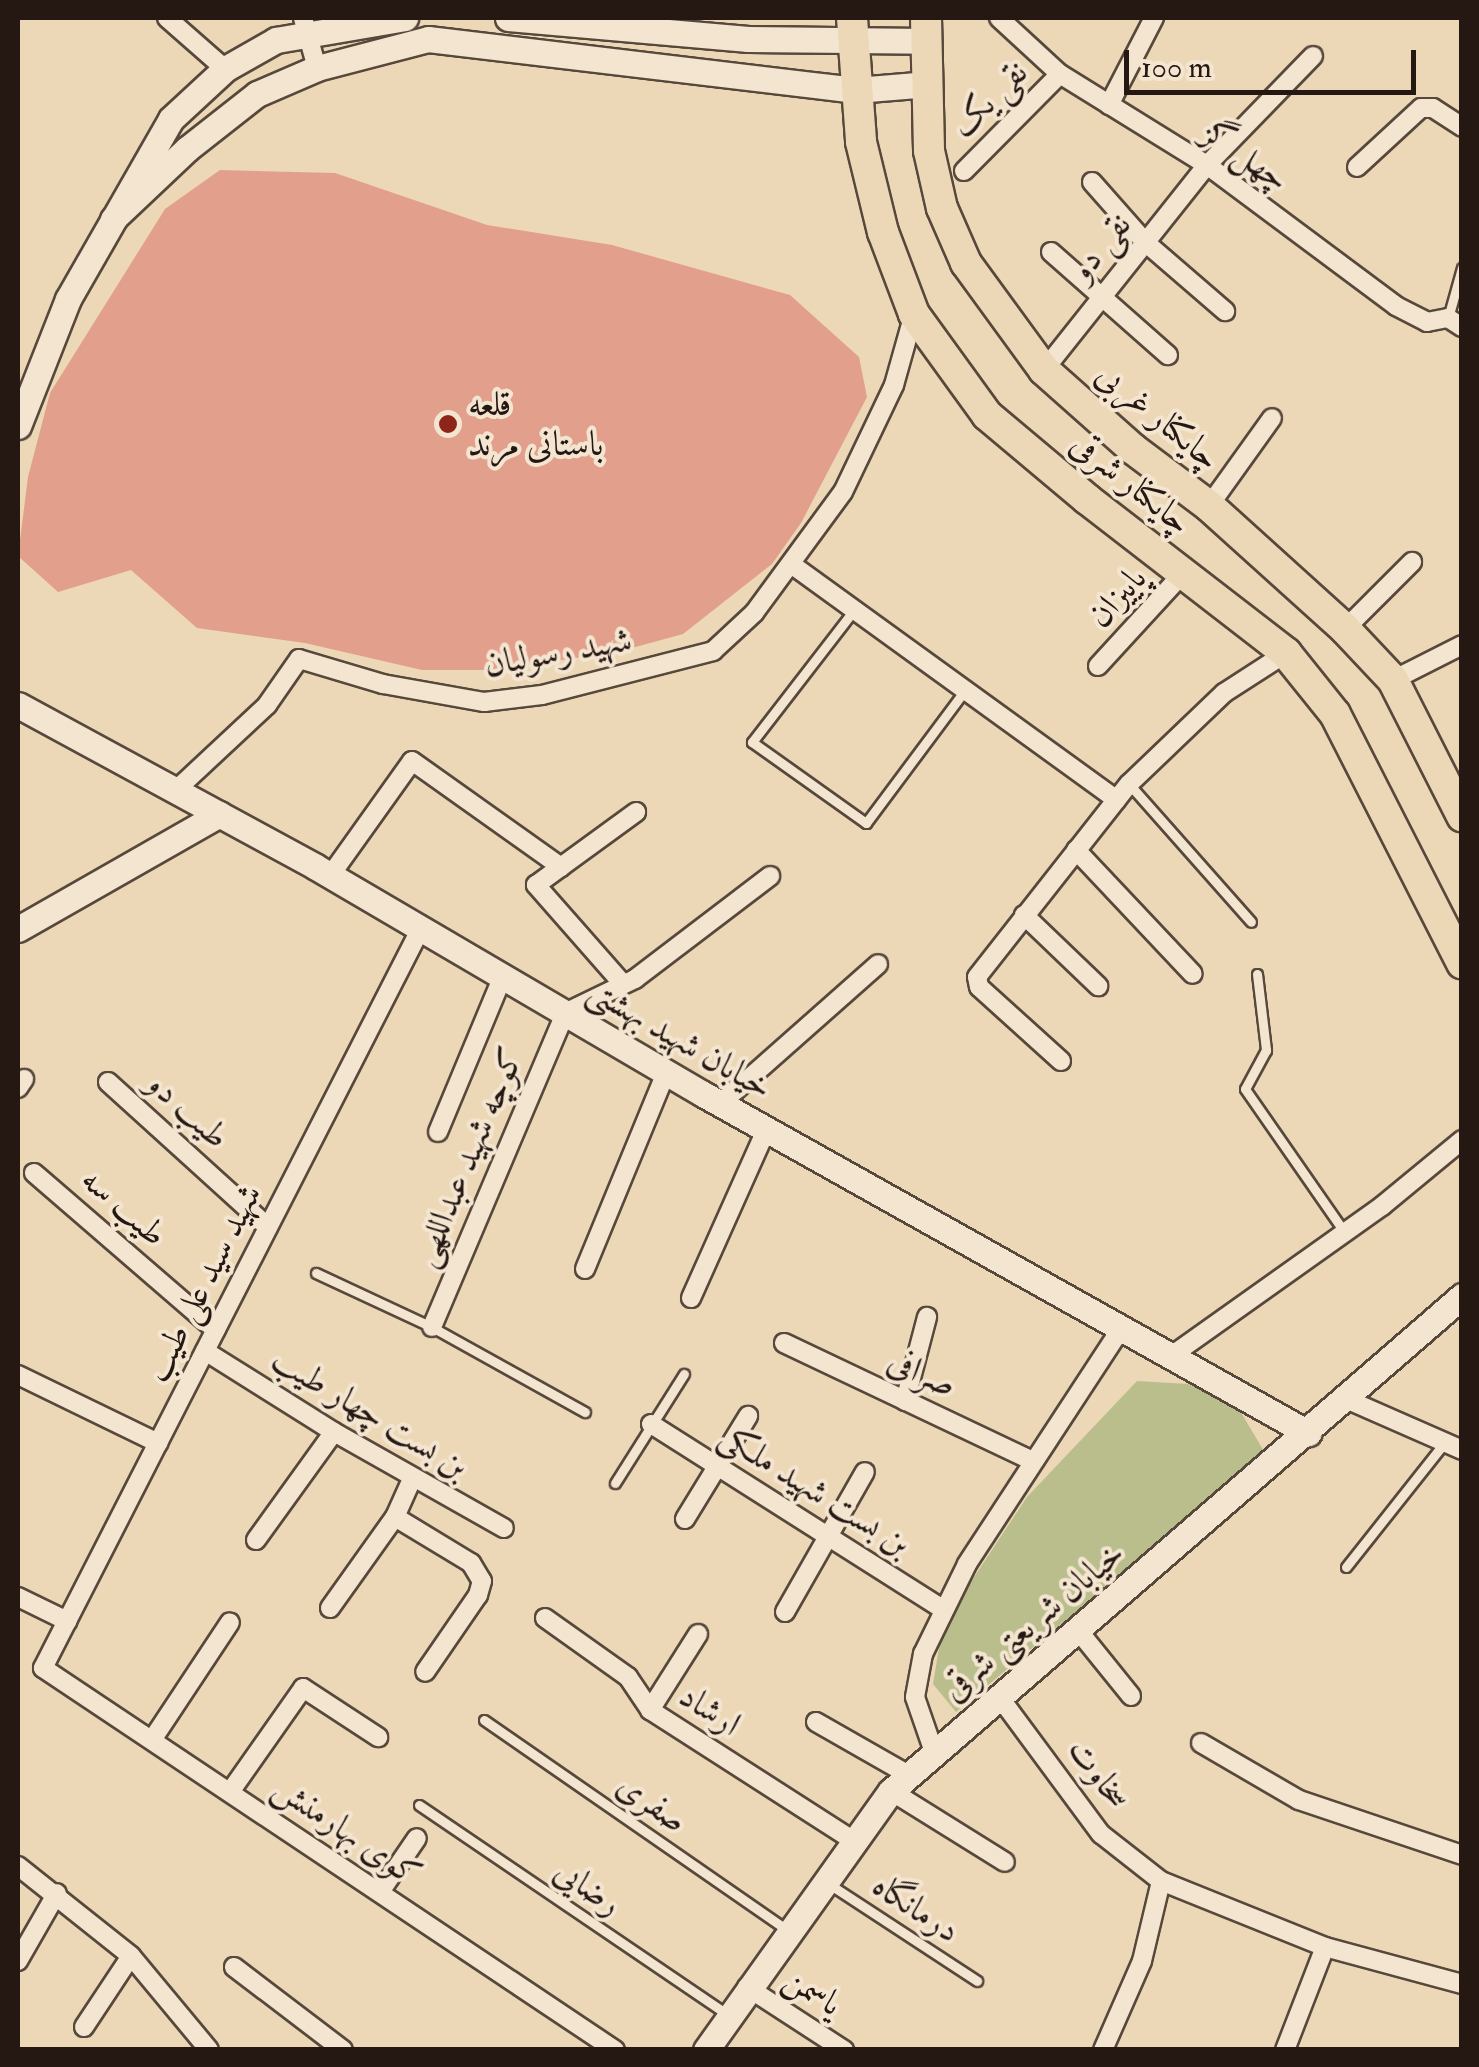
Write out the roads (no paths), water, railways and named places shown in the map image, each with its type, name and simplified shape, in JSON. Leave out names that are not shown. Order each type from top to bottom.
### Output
[{"type":"main road","name":"چایکنار شرقی","points":[[851,29],[861,142],[883,232],[914,314],[986,414],[1087,499],[1286,653],[1335,714],[1462,964]]},
{"type":"main road","name":"چایکنار غربی","points":[[926,29],[929,151],[942,208],[966,264],[1044,370],[1133,449],[1209,506],[1345,629],[1392,680],[1462,816]]},
{"type":"street","points":[[167,18],[225,68]]},
{"type":"street","points":[[18,426],[68,299],[171,119],[225,68],[303,26],[404,18]]},
{"type":"street","points":[[508,18],[748,39],[851,29],[926,29]]},
{"type":"street","name":"چهل گز","points":[[999,18],[1060,74],[1206,165],[1396,306],[1427,322],[1455,322]]},
{"type":"street","points":[[1109,105],[1154,18]]},
{"type":"street","points":[[303,26],[317,68]]},
{"type":"street","points":[[112,219],[188,149],[257,94],[317,68],[428,39],[856,90],[929,84]]},
{"type":"street","name":"نقی دو","points":[[1044,370],[1206,165],[1313,56]]},
{"type":"street","name":"نقی یک","points":[[964,170],[1060,74]]},
{"type":"street","points":[[1356,167],[1421,108],[1432,108],[1462,126]]},
{"type":"street","points":[[1092,182],[1145,242],[1225,311]]},
{"type":"street","points":[[1051,252],[1100,299],[1168,354]]},
{"type":"street","name":"شهید رسولیان","points":[[176,790],[267,705],[299,659],[383,684],[484,702],[542,695],[713,651],[754,613],[843,492],[894,385],[914,314]]},
{"type":"street","points":[[1209,506],[1272,418]]},
{"type":"street","points":[[1345,629],[1412,562]]},
{"type":"street","points":[[791,564],[1117,800]]},
{"type":"street","name":"پاییزان","points":[[1098,666],[1184,572]]},
{"type":"street","points":[[1392,680],[1462,645]]},
{"type":"street","points":[[1061,1061],[976,982],[1129,784],[1224,693],[1286,653]]},
{"type":"street","name":"خیابان شهید بهشتی","points":[[18,705],[330,876],[720,1104],[1308,1433]]},
{"type":"street","points":[[330,876],[412,761],[561,867]]},
{"type":"street","points":[[624,984],[536,885],[636,812]]},
{"type":"street","points":[[18,929],[220,814]]},
{"type":"street","points":[[1076,850],[1193,974]]},
{"type":"street","points":[[565,1013],[624,984],[770,876]]},
{"type":"street","points":[[1024,915],[1098,986]]},
{"type":"street","name":"شهید سید علی طیب","points":[[43,1668],[421,928]]},
{"type":"street","points":[[720,1104],[878,964]]},
{"type":"street","points":[[438,1132],[503,976]]},
{"type":"street","name":"کوچه شهید عبداللهی","points":[[432,1327],[565,1013]]},
{"type":"street","points":[[585,1269],[666,1072]]},
{"type":"street","name":"طیب دو","points":[[108,1082],[268,1227]]},
{"type":"street","points":[[691,1298],[766,1130]]},
{"type":"street","points":[[1171,1356],[1345,1233],[1462,1140]]},
{"type":"street","name":"طیب سه","points":[[34,1173],[216,1330]]},
{"type":"street","name":"خیابان شریعتی شرقی","points":[[706,2050],[747,1986],[900,1782],[1462,1296]]},
{"type":"street","points":[[904,1401],[927,1317]]},
{"type":"street","points":[[934,1752],[916,1697],[923,1654],[944,1610],[1032,1461],[1121,1329]]},
{"type":"street","name":"صرافی","points":[[784,1343],[1032,1461]]},
{"type":"street","name":"بن بست چهار طیب","points":[[205,1351],[412,1479],[504,1528]]},
{"type":"street","points":[[18,1376],[158,1443]]},
{"type":"street","points":[[1346,1398],[1453,1446]]},
{"type":"street","points":[[684,1520],[748,1416]]},
{"type":"street","name":"بن بست شهید ملکی","points":[[651,1424],[944,1610]]},
{"type":"street","points":[[256,1540],[334,1432]]},
{"type":"street","points":[[785,1612],[864,1472]]},
{"type":"street","points":[[330,1608],[395,1517],[412,1479]]},
{"type":"street","points":[[395,1517],[471,1563],[482,1581],[478,1595],[425,1672]]},
{"type":"street","points":[[18,1597],[67,1621]]},
{"type":"street","name":"ارشاد","points":[[545,1618],[628,1677],[650,1710],[854,1840]]},
{"type":"street","points":[[152,1740],[230,1622]]},
{"type":"street","points":[[1076,1629],[1131,1696]]},
{"type":"street","points":[[650,1710],[698,1634]]},
{"type":"street","name":"کوی بهارمنش","points":[[43,1668],[615,2050]]},
{"type":"street","points":[[230,1792],[303,1688],[378,1737]]},
{"type":"street","name":"سخاوت","points":[[998,1696],[1100,1834],[1160,1881],[1325,1947],[1462,1984]]},
{"type":"street","points":[[816,1722],[1005,1862]]},
{"type":"street","points":[[1201,1743],[1299,1800],[1462,1855]]},
{"type":"street","points":[[380,1892],[417,1838]]},
{"type":"street","points":[[18,1866],[132,1956],[209,2050]]},
{"type":"street","points":[[1104,2050],[1142,1961],[1160,1881]]},
{"type":"street","points":[[18,1961],[57,1893]]},
{"type":"street","points":[[1285,2050],[1325,1947]]},
{"type":"street","points":[[84,2027],[132,1956]]},
{"type":"street","points":[[234,1967],[343,2050]]},
{"type":"street","name":"یاسمن","points":[[747,1986],[844,2050]]},
{"type":"lane","points":[[1455,322],[1462,268]]},
{"type":"lane","points":[[854,610],[752,742],[866,823],[965,690]]},
{"type":"lane","points":[[1129,784],[1251,922]]},
{"type":"lane","points":[[1257,974],[1266,1050],[1245,1089],[1345,1233]]},
{"type":"lane","points":[[316,1273],[432,1327],[585,1412]]},
{"type":"lane","points":[[616,1483],[684,1374]]},
{"type":"lane","points":[[1346,1568],[1453,1446]]},
{"type":"lane","name":"صفری","points":[[484,1720],[788,1931]]},
{"type":"lane","name":"رضایی","points":[[418,1805],[727,2014]]},
{"type":"lane","name":"درمانگاه","points":[[825,1881],[977,1981]]},
{"type":"place","name":"قلعه باستانی مرند","points":[[448,424]]}]
